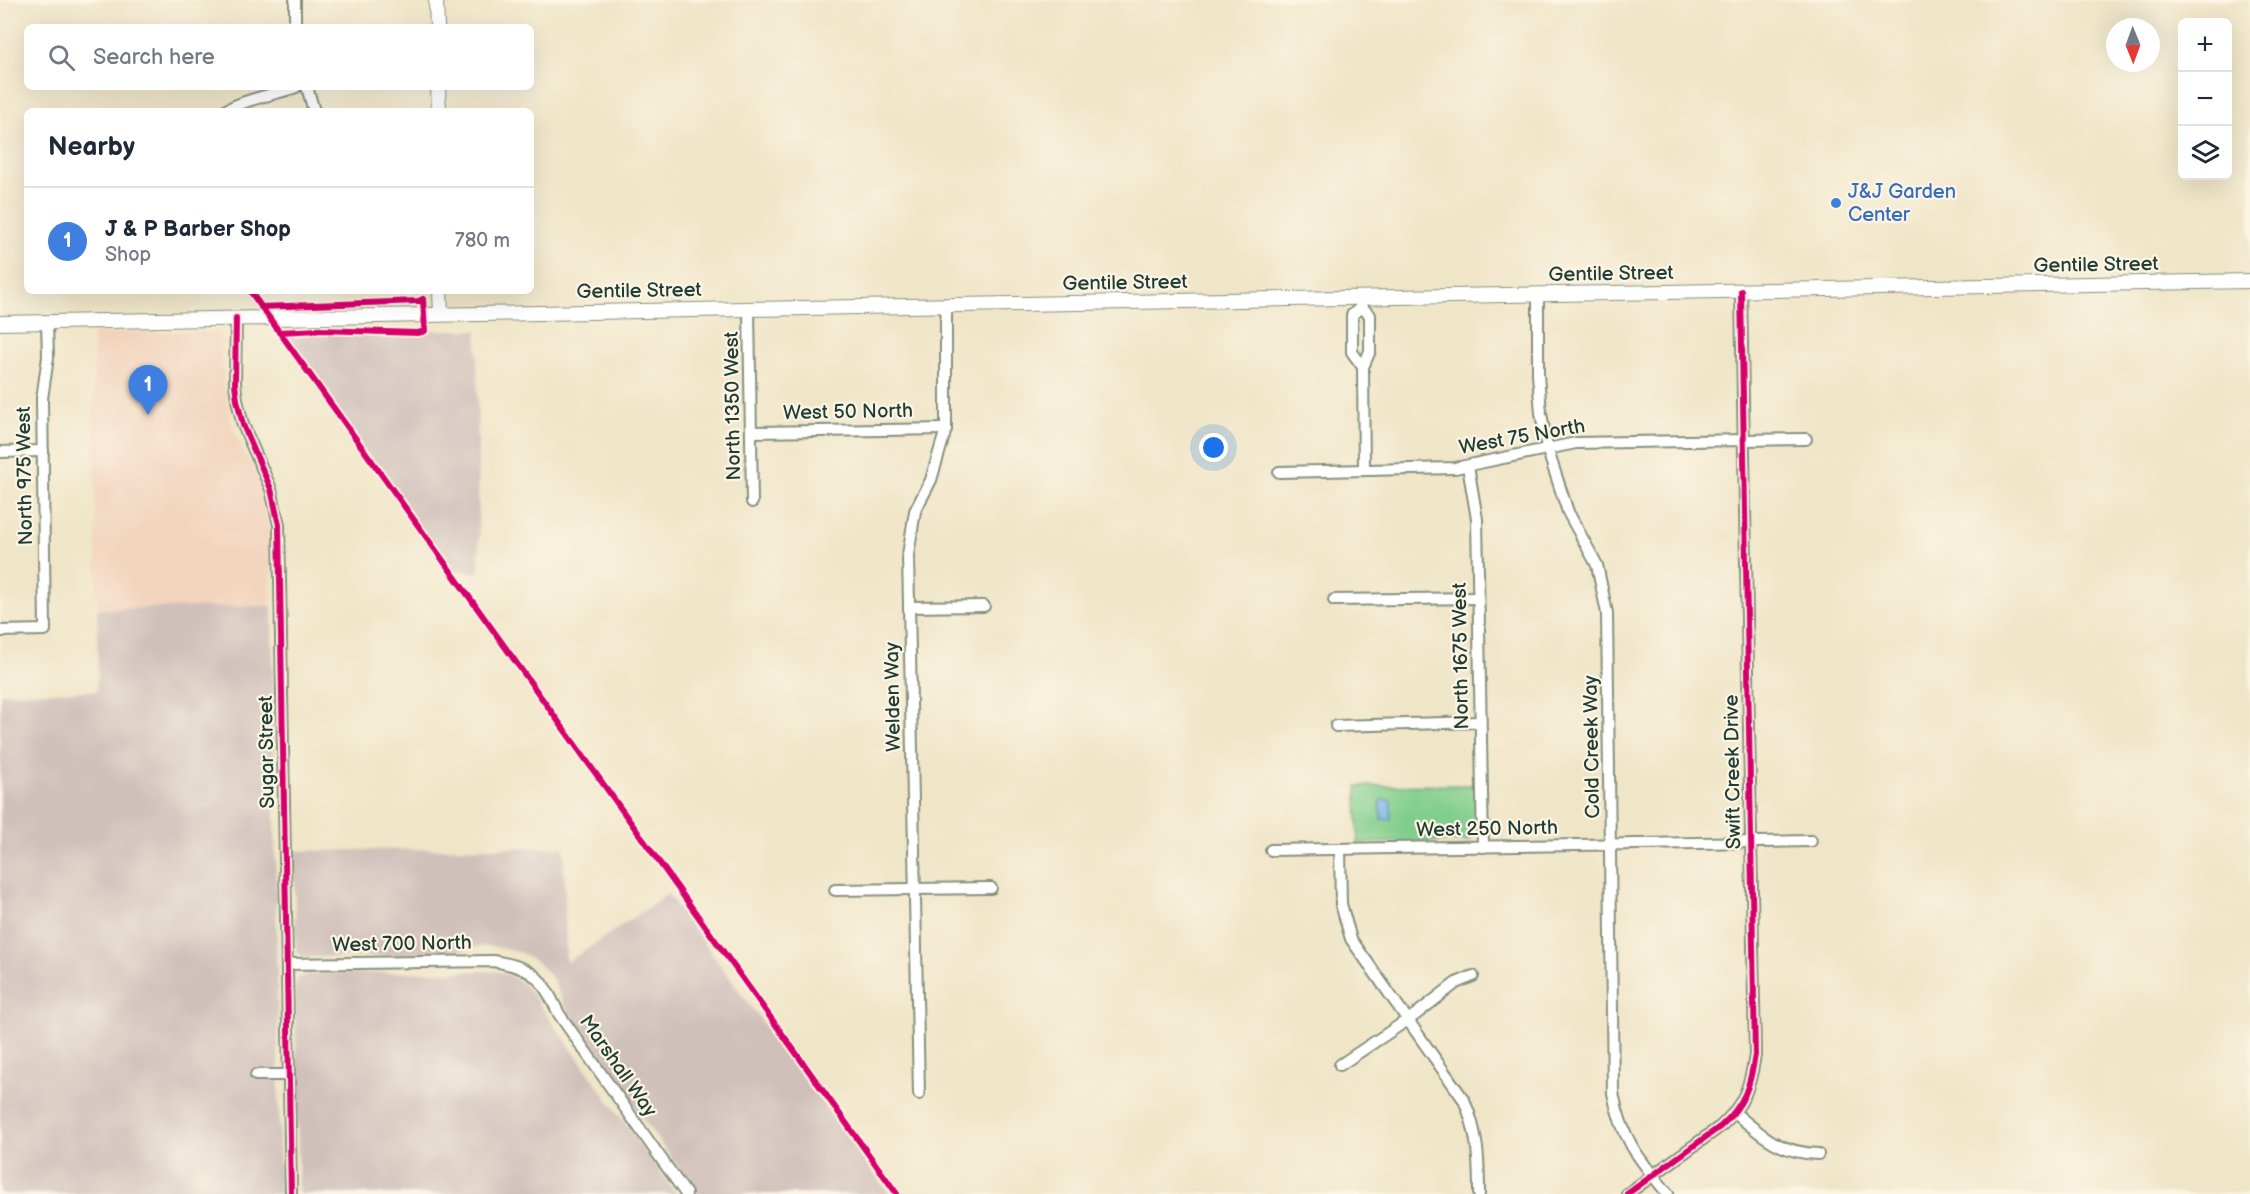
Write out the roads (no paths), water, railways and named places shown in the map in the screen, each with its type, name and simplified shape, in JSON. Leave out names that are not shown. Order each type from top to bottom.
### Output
[{"type":"main road","points":[[436,0],[437,24]]},
{"type":"main road","points":[[438,90],[439,108]]},
{"type":"main road","name":"Gentile Street","points":[[0,323],[946,306],[1361,303],[1538,295],[2250,281]]},
{"type":"main road","points":[[440,294],[441,314]]},
{"type":"street","points":[[295,0],[295,24]]},
{"type":"street","points":[[230,108],[241,102],[272,96],[288,90]]},
{"type":"street","points":[[309,90],[313,108]]},
{"type":"street","name":"Swift Creek Drive","points":[[1627,1194],[1721,1126],[1735,1113],[1746,1095],[1755,1055],[1741,291]]},
{"type":"street","name":"Cold Creek Way","points":[[1538,295],[1540,412],[1547,448],[1568,512],[1597,565],[1607,613],[1612,845],[1613,1093],[1618,1118],[1632,1149],[1668,1194]]},
{"type":"street","points":[[1363,367],[1353,352],[1352,315],[1361,303],[1370,315],[1370,351],[1363,367],[1364,470]]},
{"type":"street","name":"Welden Way","points":[[919,1094],[908,555],[915,511],[930,480],[946,429],[946,306]]},
{"type":"street","name":"North 1350 West","points":[[749,309],[753,502]]},
{"type":"street","name":"Sugar Street","points":[[236,318],[235,384],[237,400],[243,425],[271,489],[279,525],[291,1194]]},
{"type":"street","name":"North 975 West","points":[[0,631],[45,630],[42,399],[48,357],[47,322]]},
{"type":"street","name":"West 50 North","points":[[751,432],[946,429]]},
{"type":"street","name":"West 75 North","points":[[1279,472],[1468,466],[1576,443],[1806,439]]},
{"type":"street","points":[[0,452],[43,451]]},
{"type":"street","name":"North 1675 West","points":[[1468,466],[1477,519],[1483,847]]},
{"type":"street","points":[[1334,600],[1478,598]]},
{"type":"street","points":[[909,607],[984,606]]},
{"type":"street","points":[[1336,726],[1480,722]]},
{"type":"street","name":"West 250 North","points":[[1271,850],[1811,841]]},
{"type":"street","points":[[1340,849],[1341,904],[1351,939],[1464,1100],[1474,1123],[1479,1153],[1479,1194]]},
{"type":"street","points":[[835,890],[991,888]]},
{"type":"street","name":"West 700 North","points":[[288,964],[493,961],[517,964]]},
{"type":"street","name":"Marshall Way","points":[[517,964],[532,972],[547,988],[559,1014],[687,1194]]},
{"type":"street","points":[[1340,1065],[1408,1020],[1456,983],[1473,976]]},
{"type":"street","points":[[256,1075],[289,1075]]},
{"type":"street","points":[[1735,1113],[1799,1159],[1818,1154]]},
{"type":"water","points":[[1380,800],[1391,800],[1391,819],[1381,819]]},
{"type":"place","name":"J&J Garden Center","points":[[1836,203]]},
{"type":"place","name":"J & P Barber Shop","points":[[148,415]]}]
